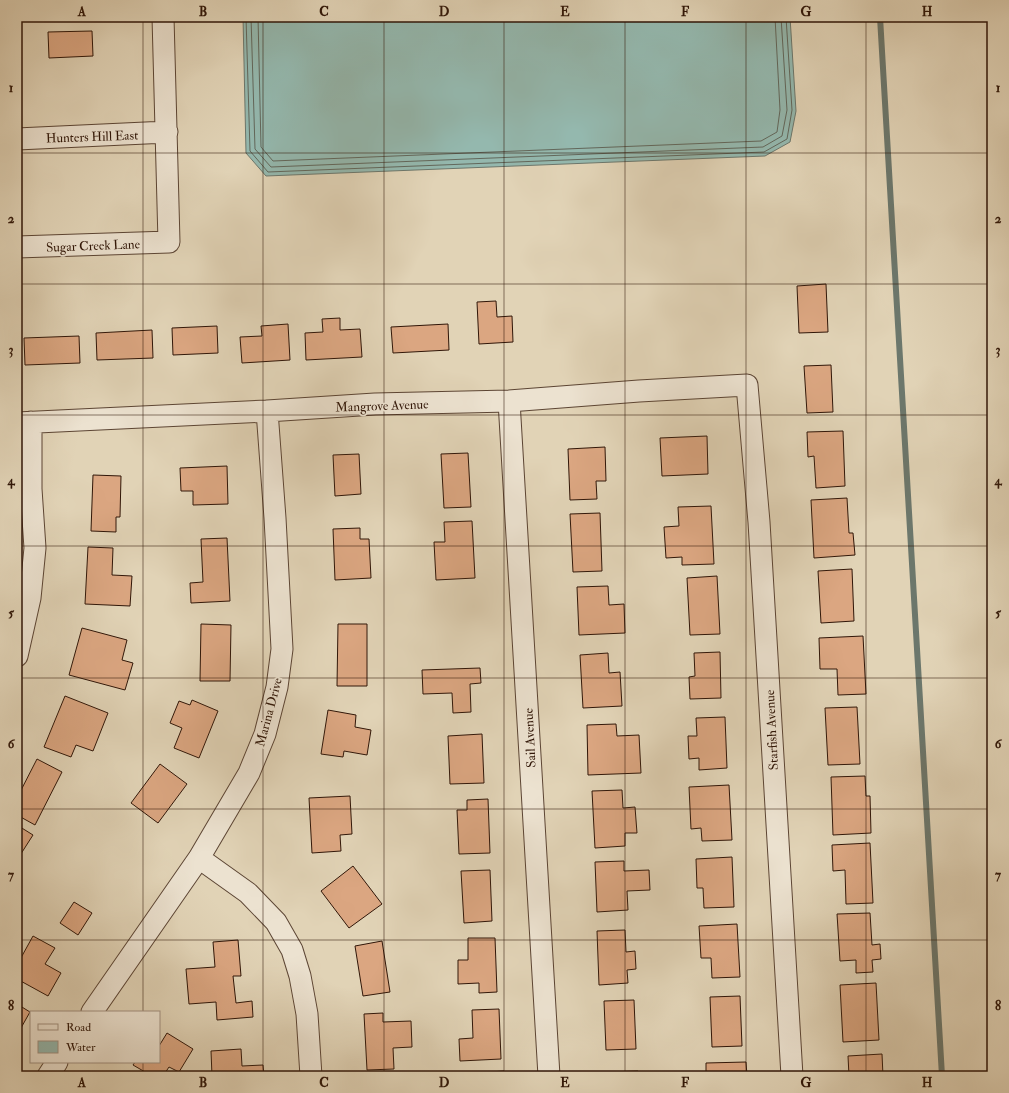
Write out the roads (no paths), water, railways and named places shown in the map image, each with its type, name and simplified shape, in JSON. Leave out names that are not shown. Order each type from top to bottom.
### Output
[{"type":"street","points":[[163,17],[166,132]]},
{"type":"street","name":"Hunters Hill East","points":[[17,139],[166,132]]},
{"type":"street","name":"Sugar Creek Lane","points":[[17,247],[170,242],[166,132]]},
{"type":"street","name":"Mangrove Avenue","points":[[24,422],[267,411],[375,404],[509,401],[639,391],[747,385]]},
{"type":"street","name":"Starfish Avenue","points":[[747,385],[759,522],[792,1076]]},
{"type":"street","name":"Sail Avenue","points":[[509,401],[549,1076]]},
{"type":"street","name":"Marina Drive","points":[[93,1011],[199,858],[249,773],[265,734],[277,687],[282,649],[275,518],[267,411]]},
{"type":"street","points":[[17,656],[30,598],[35,548],[31,488],[24,422]]},
{"type":"street","points":[[199,858],[248,893],[276,922],[292,950],[300,976],[308,1014],[311,1076]]},
{"type":"street","points":[[48,1076],[56,1063]]},
{"type":"water","points":[[243,17],[790,17],[796,111],[790,142],[765,156],[266,176],[246,153]]},
{"type":"waterway","points":[[880,17],[942,1076]]}]
